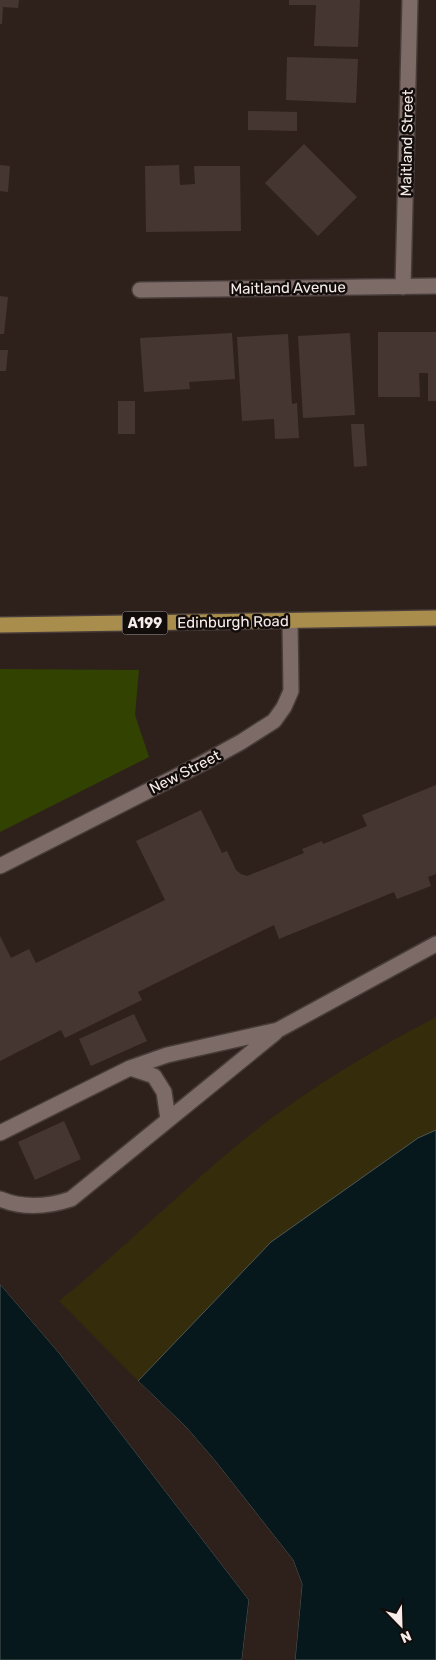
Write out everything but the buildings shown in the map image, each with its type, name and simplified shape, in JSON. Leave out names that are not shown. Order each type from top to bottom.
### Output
[{"type":"main road","name":"Edinburgh Road","points":[[0,625],[436,618]]},
{"type":"street","name":"Maitland Street","points":[[403,287],[410,0]]},
{"type":"street","name":"Maitland Avenue","points":[[140,290],[436,286]]},
{"type":"street","name":"New Street","points":[[0,866],[200,764],[254,735],[274,721],[284,708],[291,691],[290,621]]},
{"type":"street","points":[[0,1199],[29,1206],[53,1205],[71,1199],[278,1030],[436,944]]},
{"type":"street","points":[[0,1133],[130,1068],[167,1055],[278,1030]]},
{"type":"street","points":[[130,1068],[154,1076],[164,1092],[168,1119]]},
{"type":"green space","points":[[0,669],[139,670],[135,715],[149,757],[0,832]]},
{"type":"sand","points":[[436,1017],[436,1660],[295,1660],[302,1584],[293,1560],[186,1427],[59,1301],[259,1128],[333,1076],[384,1045]]},
{"type":"shaded area","points":[[436,1130],[436,1660],[295,1660],[302,1584],[293,1560],[186,1427],[138,1381],[271,1242],[418,1138]]},
{"type":"shaded area","points":[[0,1284],[60,1354],[249,1600],[242,1660],[0,1660]]},
{"type":"pier","points":[[0,1282],[62,1352],[251,1599],[244,1660],[242,1660],[249,1600],[60,1354]]},
{"type":"pier","points":[[136,1379],[186,1427],[293,1560],[302,1584],[295,1660],[292,1660],[299,1585],[290,1561],[215,1464],[185,1429],[136,1383]]}]
